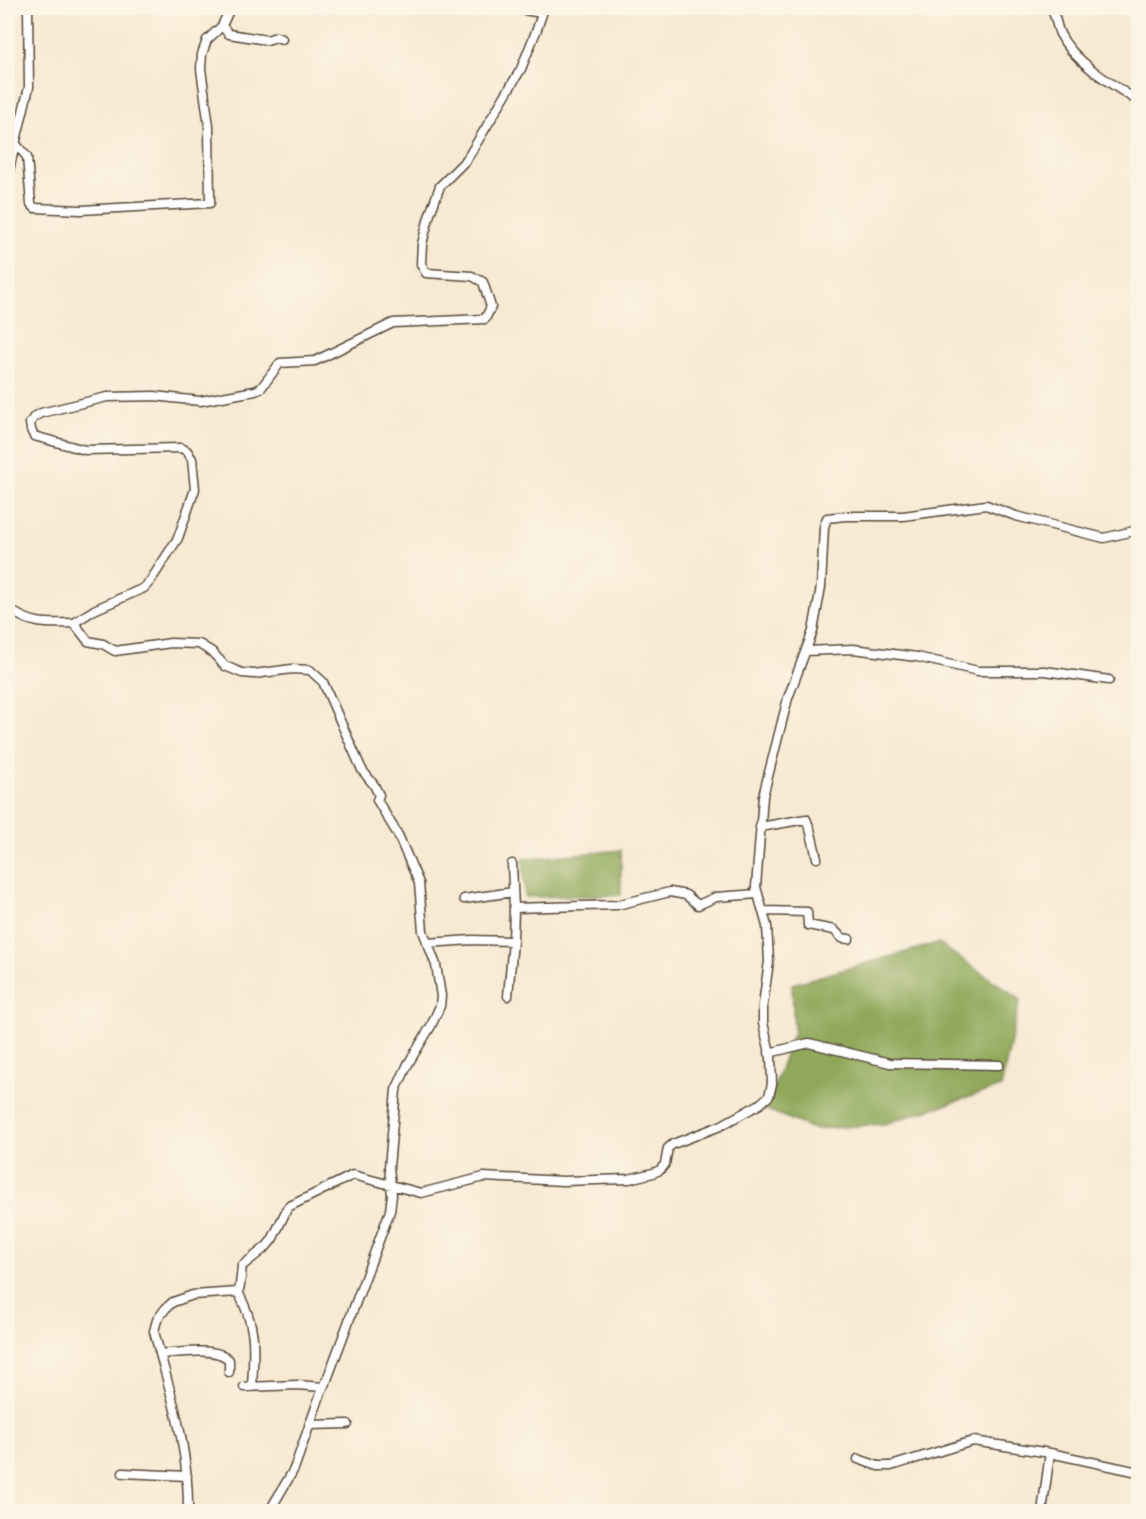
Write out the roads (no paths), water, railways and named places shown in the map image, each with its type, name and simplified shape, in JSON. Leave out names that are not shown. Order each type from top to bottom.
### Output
[{"type":"street","points":[[8,174],[11,144],[29,82],[28,8]]},
{"type":"street","points":[[11,144],[27,157],[31,204],[34,208],[81,210],[210,203],[209,126],[201,69],[202,54],[207,40],[222,26],[230,8]]},
{"type":"street","points":[[8,608],[29,621],[74,623],[94,610],[148,584],[178,538],[195,494],[194,466],[190,456],[181,448],[92,451],[37,438],[31,430],[30,423],[34,417],[41,413],[107,397],[154,396],[200,401],[255,391],[261,388],[281,362],[315,361],[393,323],[484,320],[491,306],[483,282],[474,276],[426,273],[421,264],[423,241],[440,186],[465,162],[524,63],[543,10],[512,8]]},
{"type":"street","points":[[1051,8],[1056,17],[1059,32],[1076,56],[1138,101]]},
{"type":"street","points":[[222,26],[229,34],[267,40],[276,37],[282,39]]},
{"type":"street","points":[[323,1387],[297,1385],[248,1387],[254,1344],[249,1314],[238,1292],[242,1266],[272,1240],[288,1207],[353,1175],[421,1193],[484,1177],[601,1181],[629,1179],[653,1173],[665,1164],[668,1148],[673,1144],[720,1126],[760,1104],[769,1096],[773,1074],[763,1023],[763,1005],[769,961],[767,926],[758,894],[757,860],[763,796],[788,698],[813,631],[821,587],[824,527],[827,518],[903,516],[986,505],[1016,516],[1104,538],[1138,530]]},
{"type":"street","points":[[74,623],[88,641],[103,644],[115,651],[171,643],[199,644],[234,671],[254,674],[304,670],[316,674],[323,682],[362,770],[374,784],[379,795],[377,800],[398,835],[421,890],[423,931],[437,971],[441,1001],[427,1034],[408,1064],[396,1090],[389,1167],[390,1211],[291,1476],[269,1512]]},
{"type":"street","points":[[806,651],[853,649],[917,657],[978,671],[1045,671],[1109,680]]},
{"type":"street","points":[[760,827],[806,819],[813,837],[817,858]]},
{"type":"street","points":[[508,996],[514,908],[512,864]]},
{"type":"street","points":[[465,899],[513,892]]},
{"type":"street","points":[[514,908],[620,904],[670,892],[686,895],[700,905],[716,897],[758,894]]},
{"type":"street","points":[[764,911],[807,912],[808,925],[834,930],[842,938],[849,939]]},
{"type":"street","points":[[427,943],[472,940],[513,941]]},
{"type":"street","points":[[769,1053],[809,1043],[890,1063],[999,1065]]},
{"type":"street","points":[[188,1512],[187,1476],[181,1430],[154,1331],[157,1320],[173,1302],[193,1295],[238,1292]]},
{"type":"street","points":[[160,1354],[195,1352],[222,1354],[228,1360],[229,1372]]},
{"type":"street","points":[[309,1425],[348,1424]]},
{"type":"street","points":[[858,1460],[878,1466],[891,1466],[977,1440],[1138,1472]]},
{"type":"street","points":[[1042,1512],[1050,1454]]},
{"type":"street","points":[[123,1473],[187,1476]]}]
